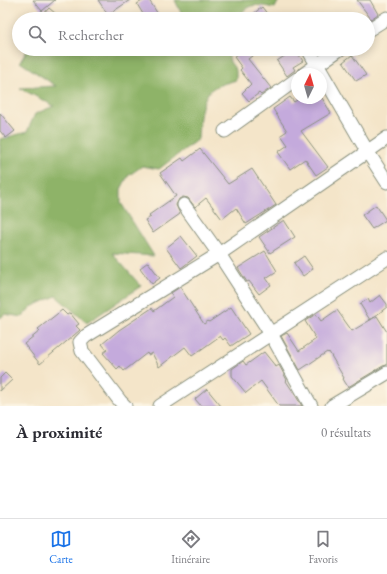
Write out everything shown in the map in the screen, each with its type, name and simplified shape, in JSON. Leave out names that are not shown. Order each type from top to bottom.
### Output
[{"type":"street","points":[[375,26],[387,18]]},
{"type":"street","points":[[312,56],[367,151],[387,182]]},
{"type":"street","points":[[312,68],[329,56]]},
{"type":"street","points":[[225,131],[291,83]]},
{"type":"street","points":[[118,404],[82,351],[80,342],[86,336],[219,254],[387,138]]},
{"type":"street","points":[[184,206],[219,254],[271,334],[311,406]]},
{"type":"street","points":[[160,406],[387,258]]},
{"type":"street","points":[[332,406],[387,373]]},
{"type":"green space","points":[[175,0],[279,0],[275,8],[258,5],[249,7],[242,12],[181,12]]},
{"type":"green space","points":[[24,56],[229,56],[230,62],[236,70],[236,80],[215,87],[206,96],[201,110],[198,139],[159,169],[142,166],[128,176],[121,189],[121,203],[154,256],[112,253],[141,286],[87,323],[56,296],[31,307],[22,317],[5,314],[0,318],[0,139],[27,132],[35,114],[54,106],[20,88],[56,86],[20,62]]},
{"type":"building","points":[[33,0],[55,0],[42,11]]},
{"type":"building","points":[[98,0],[130,0],[112,12],[106,12]]},
{"type":"building","points":[[144,0],[149,0],[157,12],[142,12],[137,4]]},
{"type":"building","points":[[357,0],[370,0],[378,14],[375,16],[375,12],[366,12]]},
{"type":"building","points":[[262,7],[266,12],[256,12]]},
{"type":"building","points":[[49,8],[54,12],[45,12]]},
{"type":"building","points":[[252,56],[248,59],[271,88],[261,95],[259,93],[249,101],[242,93],[251,84],[240,70],[242,68],[234,57]]},
{"type":"building","points":[[284,56],[300,56],[303,61],[293,67],[294,68],[291,68],[291,73],[287,76],[277,61]]},
{"type":"building","points":[[353,56],[366,75],[356,81],[343,62]]},
{"type":"building","points":[[290,97],[291,104],[326,104],[331,113],[301,131],[328,167],[316,175],[305,159],[290,169],[278,152],[288,145],[281,135],[287,131],[273,109]]},
{"type":"building","points":[[0,113],[15,131],[6,138],[0,131]]},
{"type":"building","points":[[200,149],[228,184],[252,169],[276,205],[246,224],[236,208],[222,219],[206,198],[195,207],[188,198],[183,197],[179,199],[176,205],[180,214],[153,233],[145,220],[151,217],[149,215],[176,196],[160,173],[182,158],[184,161]]},
{"type":"building","points":[[376,205],[386,220],[372,229],[362,215]]},
{"type":"building","points":[[284,220],[295,237],[270,253],[259,237]]},
{"type":"building","points":[[181,236],[197,256],[181,268],[166,248]]},
{"type":"building","points":[[265,251],[277,271],[266,278],[271,285],[259,294],[249,281],[247,282],[238,268]]},
{"type":"building","points":[[304,256],[313,269],[303,276],[294,263]]},
{"type":"building","points":[[148,262],[160,278],[152,284],[140,268]]},
{"type":"building","points":[[180,287],[204,324],[231,307],[249,334],[231,346],[225,338],[223,340],[220,336],[192,356],[185,347],[159,367],[152,353],[148,355],[147,353],[124,371],[120,366],[117,369],[103,353],[107,350],[102,344],[119,330],[152,308],[154,311],[173,297],[171,293]]},
{"type":"building","points":[[380,295],[387,304],[387,307],[370,320],[360,304],[368,299],[370,303]]},
{"type":"building","points":[[62,310],[67,315],[70,313],[79,324],[76,326],[80,330],[40,364],[24,344],[40,331],[38,329]]},
{"type":"building","points":[[337,310],[352,331],[377,316],[387,332],[387,365],[348,387],[329,352],[300,370],[281,336],[287,333],[299,351],[316,339],[305,321],[316,314],[321,321]]},
{"type":"building","points":[[264,352],[276,367],[279,365],[287,380],[286,381],[302,406],[279,406],[261,381],[246,393],[232,376],[232,369],[243,361],[246,365]]},
{"type":"building","points":[[5,373],[12,380],[0,391],[0,378]]},
{"type":"building","points":[[207,389],[221,406],[201,406],[195,399]]}]
